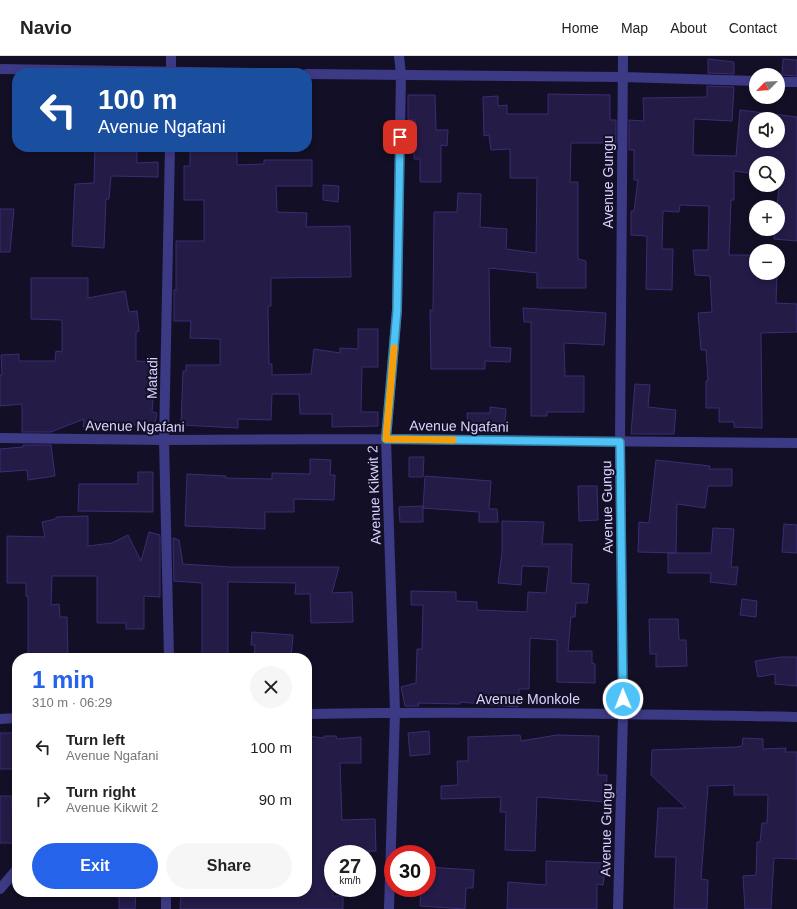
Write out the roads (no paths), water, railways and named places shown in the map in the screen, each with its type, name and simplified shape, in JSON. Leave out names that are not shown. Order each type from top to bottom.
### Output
[{"type":"street","points":[[171,56],[171,68]]},
{"type":"street","name":"Avenue Kikwit 2","points":[[389,909],[395,712],[386,439],[397,310],[401,74],[399,56]]},
{"type":"street","name":"Avenue Gungu","points":[[618,909],[623,714],[620,442],[623,56]]},
{"type":"street","points":[[0,69],[12,69]]},
{"type":"street","points":[[312,74],[623,77],[749,81]]},
{"type":"street","points":[[785,82],[797,82]]},
{"type":"street","name":"Matadi","points":[[169,653],[164,440],[170,152]]},
{"type":"street","name":"Avenue Ngafani","points":[[0,438],[164,440],[386,439],[797,443]]},
{"type":"street","name":"Avenue Monkole","points":[[312,714],[395,712],[797,717]]},
{"type":"street","points":[[0,719],[12,718]]},
{"type":"street","points":[[0,889],[12,875]]},
{"type":"street","points":[[166,897],[166,909]]}]
